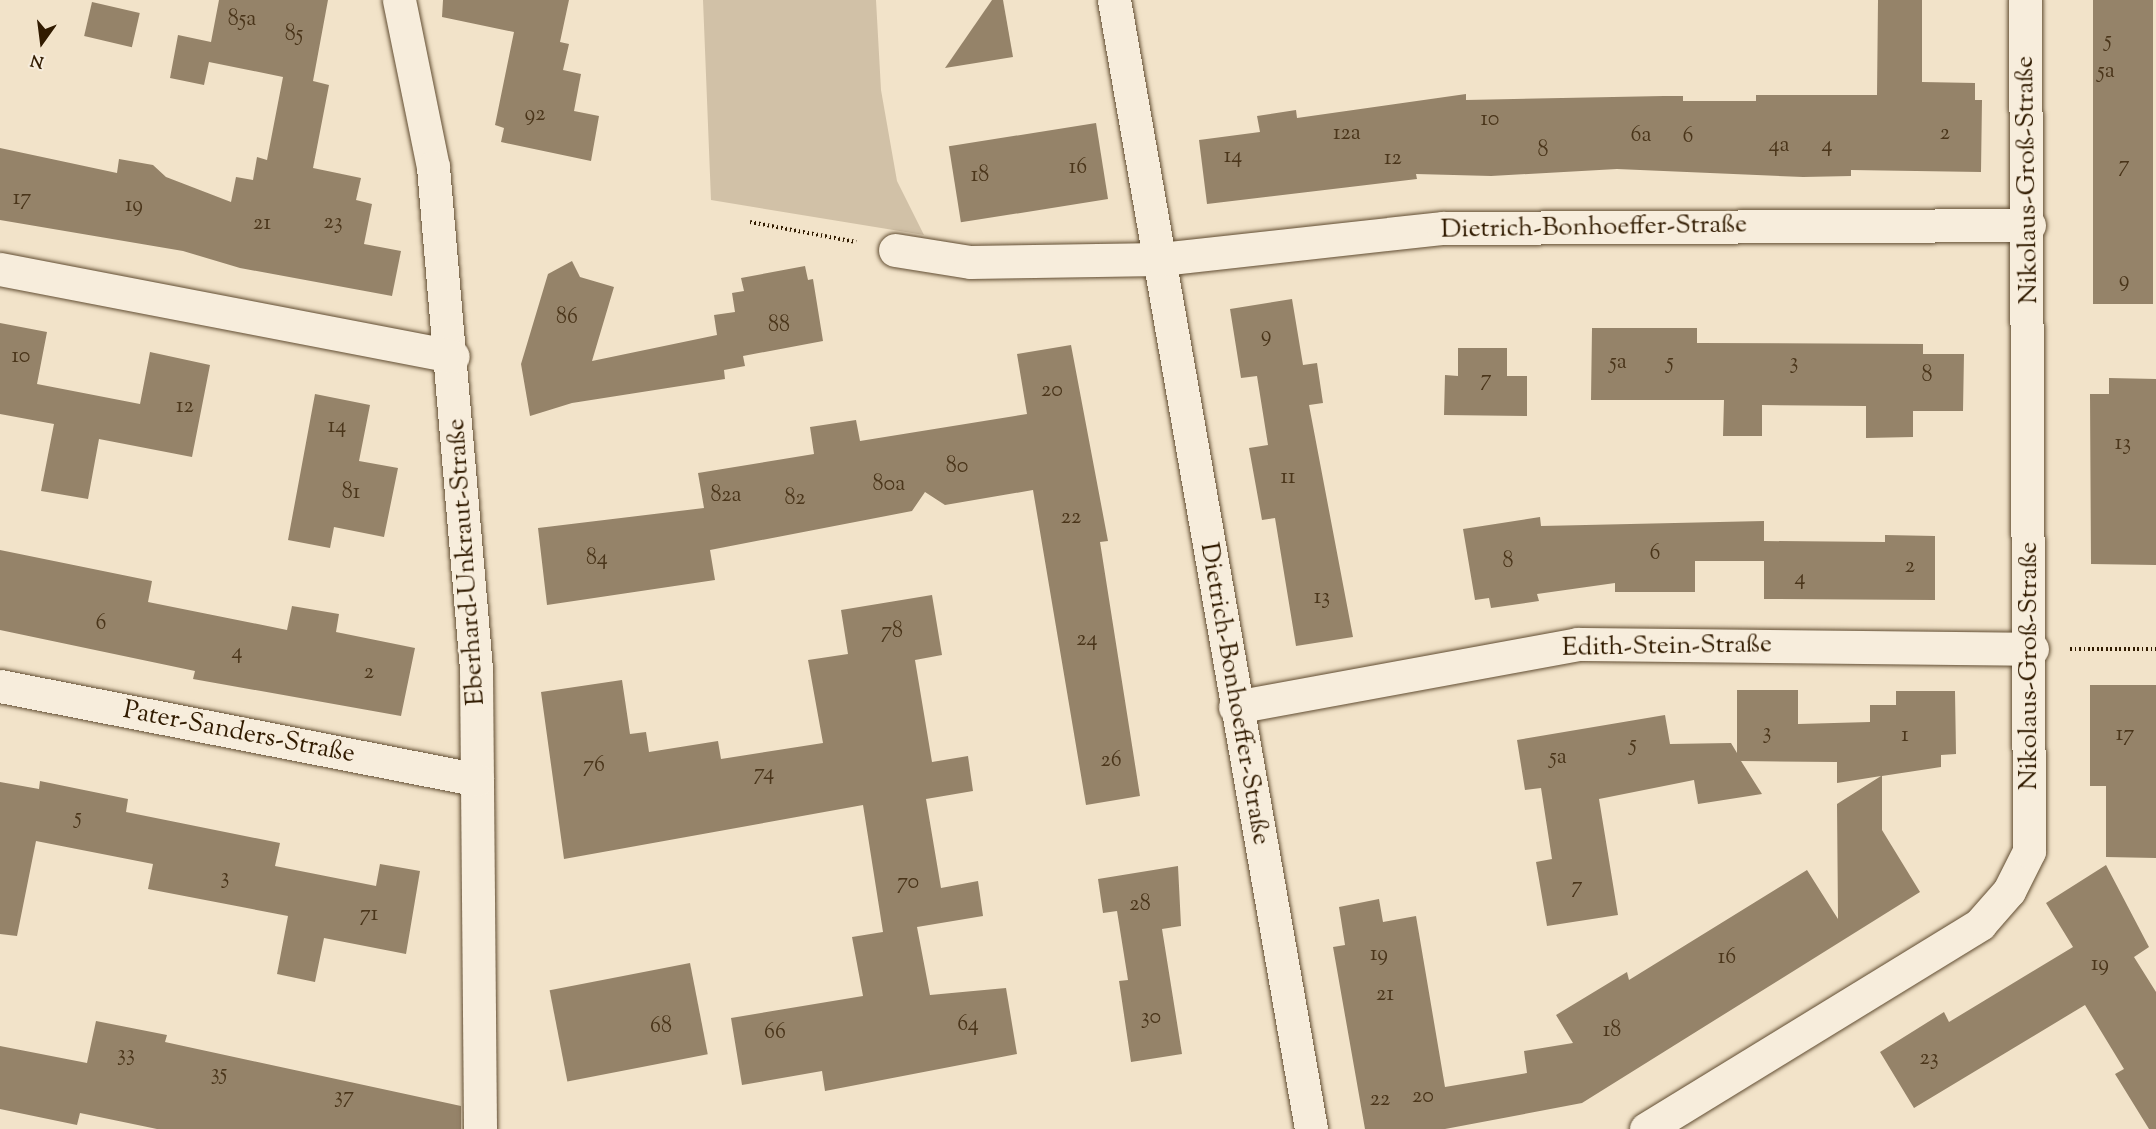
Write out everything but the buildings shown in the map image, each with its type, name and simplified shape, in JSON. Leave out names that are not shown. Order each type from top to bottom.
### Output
[{"type":"street","name":"Eberhard-Unkraut-Straße","points":[[399,0],[433,167],[453,356],[476,669],[480,1129]]},
{"type":"street","points":[[1114,0],[1161,259]]},
{"type":"street","name":"Nikolaus-Groß-Straße","points":[[1646,1129],[1980,924],[2009,891],[2029,851],[2032,649],[2025,0]]},
{"type":"street","name":"Dietrich-Bonhoeffer-Straße","points":[[895,250],[970,262],[1161,259],[1443,228],[2029,225]]},
{"type":"street","name":"Dietrich-Bonhoeffer-Straße","points":[[1161,259],[1235,707],[1311,1129]]},
{"type":"street","points":[[0,269],[453,356]]},
{"type":"street","name":"Edith-Stein-Straße","points":[[1235,707],[1577,644],[2032,649]]},
{"type":"street","name":"Pater-Sanders-Straße","points":[[0,686],[477,780]]},
{"type":"path","points":[[750,222],[895,250]]},
{"type":"path","points":[[2032,649],[2156,649]]},
{"type":"shaded area","points":[[703,0],[876,0],[881,90],[897,181],[924,235],[711,200]]}]
